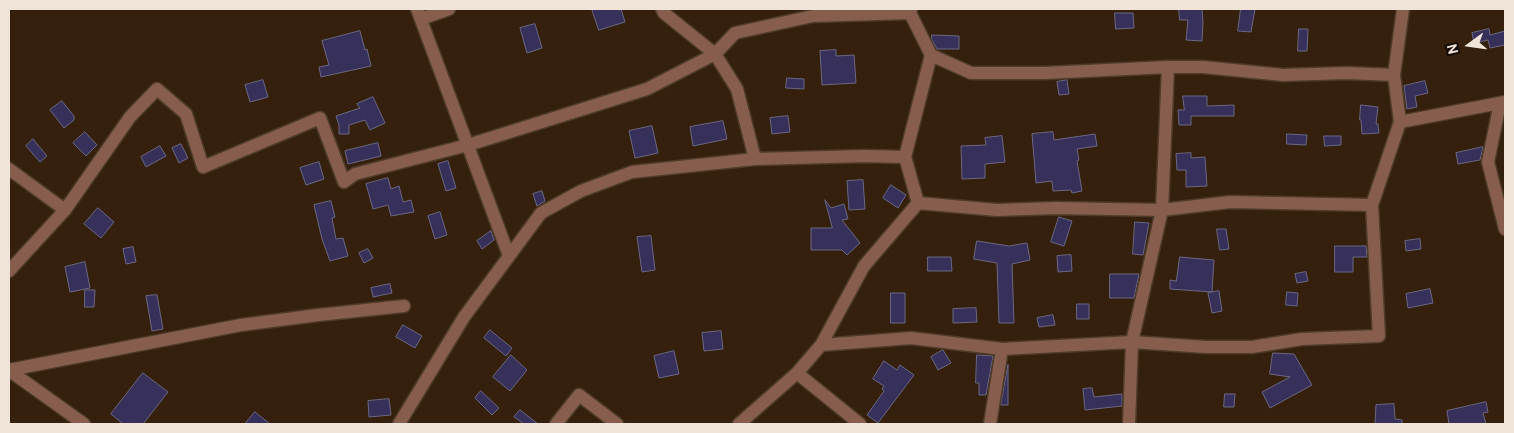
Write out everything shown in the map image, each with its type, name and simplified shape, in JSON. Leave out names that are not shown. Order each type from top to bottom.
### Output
[{"type":"street","points":[[449,9],[419,14],[509,256]]},
{"type":"street","points":[[662,9],[664,13],[715,54],[737,89],[755,159]]},
{"type":"street","points":[[821,345],[911,338],[1002,349],[1132,342],[1206,347],[1252,347],[1302,339],[1379,336],[1372,205],[1400,122],[1394,75],[1403,9]]},
{"type":"street","points":[[9,271],[65,210],[130,117],[158,89],[186,114],[203,167],[320,118],[344,182],[355,174],[468,145],[647,89],[715,54],[735,33],[813,16],[910,11],[931,55],[905,157],[918,203]]},
{"type":"street","points":[[931,55],[971,73],[1045,73],[1203,66],[1282,75],[1347,73],[1394,75]]},
{"type":"street","points":[[1129,424],[1132,342],[1162,210],[1168,67]]},
{"type":"street","points":[[1400,122],[1503,103],[1488,162],[1505,229]]},
{"type":"street","points":[[399,424],[464,317],[541,213],[581,191],[632,172],[755,159],[865,156],[905,157]]},
{"type":"street","points":[[9,169],[65,210]]},
{"type":"street","points":[[918,203],[997,210],[1056,208],[1162,210],[1230,202],[1372,205]]},
{"type":"street","points":[[739,424],[797,373],[821,345],[864,266],[918,203]]},
{"type":"street","points":[[9,370],[241,325],[318,314],[404,306]]},
{"type":"street","points":[[990,424],[1002,349]]},
{"type":"street","points":[[9,370],[84,424]]},
{"type":"street","points":[[797,373],[860,424]]},
{"type":"street","points":[[556,424],[579,395],[617,424]]},
{"type":"building","points":[[592,9],[621,9],[625,22],[599,30]]},
{"type":"building","points":[[1179,9],[1202,9],[1202,41],[1186,40],[1188,20],[1180,20]]},
{"type":"building","points":[[1241,9],[1255,9],[1251,32],[1238,31]]},
{"type":"building","points":[[1115,13],[1133,13],[1134,28],[1116,29]]},
{"type":"building","points":[[535,24],[542,48],[527,53],[520,28]]},
{"type":"building","points":[[1299,29],[1308,29],[1307,51],[1298,51]]},
{"type":"building","points":[[1489,29],[1490,35],[1505,31],[1505,45],[1490,48],[1488,40],[1474,43],[1472,33]]},
{"type":"building","points":[[360,31],[371,66],[321,77],[319,67],[329,65],[322,41]]},
{"type":"building","points":[[932,35],[959,36],[959,49],[937,49],[932,40]]},
{"type":"building","points":[[836,50],[836,56],[854,55],[856,83],[822,85],[820,51]]},
{"type":"building","points":[[787,78],[804,79],[804,89],[786,88]]},
{"type":"building","points":[[263,80],[268,97],[250,102],[245,85]]},
{"type":"building","points":[[1067,80],[1069,94],[1059,95],[1057,82]]},
{"type":"building","points":[[1425,81],[1428,93],[1415,96],[1417,107],[1407,109],[1404,86]]},
{"type":"building","points":[[1183,96],[1207,96],[1207,106],[1234,105],[1234,116],[1191,116],[1191,125],[1179,125],[1178,110],[1184,110]]},
{"type":"building","points":[[373,97],[385,123],[370,130],[365,120],[349,125],[349,134],[339,134],[336,116],[360,108],[357,104]]},
{"type":"building","points":[[62,101],[74,116],[74,120],[64,128],[50,110]]},
{"type":"building","points":[[1361,105],[1378,107],[1376,124],[1378,124],[1379,133],[1362,134],[1360,120]]},
{"type":"building","points":[[788,116],[790,132],[772,134],[770,118]]},
{"type":"building","points":[[723,121],[727,139],[693,146],[690,127]]},
{"type":"building","points":[[652,126],[658,153],[635,158],[629,131]]},
{"type":"building","points":[[85,132],[97,145],[86,156],[73,143]]},
{"type":"building","points":[[1053,132],[1054,140],[1095,134],[1097,146],[1077,149],[1082,191],[1072,193],[1071,190],[1053,191],[1052,181],[1036,183],[1032,134]]},
{"type":"building","points":[[1287,134],[1307,135],[1306,145],[1287,144]]},
{"type":"building","points":[[1002,136],[1005,162],[985,164],[985,178],[962,179],[961,146],[986,145],[985,138]]},
{"type":"building","points":[[1324,136],[1341,136],[1341,145],[1325,146]]},
{"type":"building","points":[[33,139],[47,156],[40,162],[26,146]]},
{"type":"building","points":[[378,143],[381,156],[348,164],[345,151]]},
{"type":"building","points":[[181,144],[188,158],[179,163],[172,148]]},
{"type":"building","points":[[160,146],[166,156],[146,167],[141,157]]},
{"type":"building","points":[[1483,147],[1480,160],[1458,164],[1456,153]]},
{"type":"building","points":[[1191,153],[1191,158],[1205,157],[1207,186],[1186,187],[1186,170],[1177,170],[1176,154]]},
{"type":"building","points":[[448,161],[456,188],[446,191],[438,164]]},
{"type":"building","points":[[319,162],[324,179],[306,185],[300,168]]},
{"type":"building","points":[[388,178],[391,189],[399,186],[403,202],[411,200],[414,212],[391,216],[388,205],[373,209],[366,184]]},
{"type":"building","points":[[863,180],[865,209],[849,210],[847,181]]},
{"type":"building","points":[[891,185],[906,195],[898,208],[883,198]]},
{"type":"building","points":[[542,191],[545,201],[537,206],[533,194]]},
{"type":"building","points":[[825,200],[831,208],[844,204],[848,219],[842,220],[860,243],[847,255],[842,250],[811,250],[811,228],[832,228]]},
{"type":"building","points":[[331,201],[335,217],[332,218],[336,239],[343,238],[348,256],[330,261],[322,239],[314,205]]},
{"type":"building","points":[[98,208],[114,222],[101,238],[84,224]]},
{"type":"building","points":[[440,212],[447,235],[435,239],[428,216]]},
{"type":"building","points":[[1059,217],[1072,221],[1064,246],[1051,242]]},
{"type":"building","points":[[1135,222],[1149,223],[1143,255],[1133,254]]},
{"type":"building","points":[[1217,229],[1226,229],[1229,249],[1220,250]]},
{"type":"building","points":[[491,231],[494,240],[482,249],[477,241]]},
{"type":"building","points":[[651,236],[655,270],[642,272],[637,237]]},
{"type":"building","points":[[1420,239],[1421,249],[1406,251],[1405,241]]},
{"type":"building","points":[[977,241],[1009,246],[1027,243],[1030,260],[1012,264],[1014,323],[999,323],[997,263],[974,259]]},
{"type":"building","points":[[1335,246],[1366,246],[1367,257],[1353,257],[1353,272],[1335,272]]},
{"type":"building","points":[[133,247],[136,262],[126,264],[123,249]]},
{"type":"building","points":[[368,249],[373,258],[364,263],[359,253]]},
{"type":"building","points":[[1071,255],[1072,271],[1058,272],[1057,256]]},
{"type":"building","points":[[928,257],[951,257],[952,271],[928,271]]},
{"type":"building","points":[[1180,257],[1214,260],[1212,292],[1170,289],[1170,280],[1176,281]]},
{"type":"building","points":[[85,262],[90,288],[70,292],[65,267]]},
{"type":"building","points":[[1306,272],[1308,281],[1297,283],[1295,274]]},
{"type":"building","points":[[1110,274],[1139,274],[1134,298],[1110,298]]},
{"type":"building","points":[[390,284],[392,293],[373,297],[371,288]]},
{"type":"building","points":[[1430,289],[1433,303],[1408,308],[1406,294]]},
{"type":"building","points":[[85,290],[95,290],[94,307],[85,307]]},
{"type":"building","points":[[1219,291],[1222,311],[1212,313],[1208,293]]},
{"type":"building","points":[[1287,292],[1298,293],[1297,306],[1286,305]]},
{"type":"building","points":[[891,293],[905,293],[905,323],[891,323]]},
{"type":"building","points":[[157,295],[163,329],[152,331],[146,296]]},
{"type":"building","points":[[1077,304],[1089,304],[1089,319],[1077,319]]},
{"type":"building","points":[[976,308],[977,322],[953,323],[953,309]]},
{"type":"building","points":[[1053,315],[1055,325],[1039,327],[1037,318]]},
{"type":"building","points":[[403,325],[422,336],[415,348],[396,337]]},
{"type":"building","points":[[490,330],[512,348],[506,356],[484,338]]},
{"type":"building","points":[[721,331],[723,349],[704,351],[702,333]]},
{"type":"building","points":[[943,350],[951,363],[938,370],[931,357]]},
{"type":"building","points":[[674,351],[679,374],[659,378],[654,356]]},
{"type":"building","points":[[1273,353],[1294,354],[1312,385],[1270,408],[1262,392],[1290,377],[1270,374]]},
{"type":"building","points":[[511,355],[527,370],[510,391],[493,377]]},
{"type":"building","points":[[977,355],[993,356],[986,395],[979,395],[979,383],[976,383]]},
{"type":"building","points":[[884,361],[897,370],[900,365],[914,375],[878,423],[867,415],[884,391],[882,389],[884,386],[873,379]]},
{"type":"building","points":[[1008,365],[1008,405],[1001,405]]},
{"type":"building","points":[[143,373],[168,392],[143,424],[123,424],[111,414]]},
{"type":"building","points":[[1092,388],[1094,397],[1122,394],[1122,406],[1085,410],[1083,389]]},
{"type":"building","points":[[481,391],[499,408],[492,415],[475,398]]},
{"type":"building","points":[[1225,394],[1235,394],[1234,407],[1224,407]]},
{"type":"building","points":[[389,399],[391,415],[369,417],[368,401]]},
{"type":"building","points":[[1486,402],[1488,412],[1483,413],[1486,424],[1449,424],[1447,411]]},
{"type":"building","points":[[1394,404],[1395,419],[1402,420],[1402,424],[1375,424],[1376,405]]},
{"type":"building","points":[[520,410],[538,424],[524,424],[514,417]]},
{"type":"building","points":[[255,412],[270,424],[245,424]]}]
